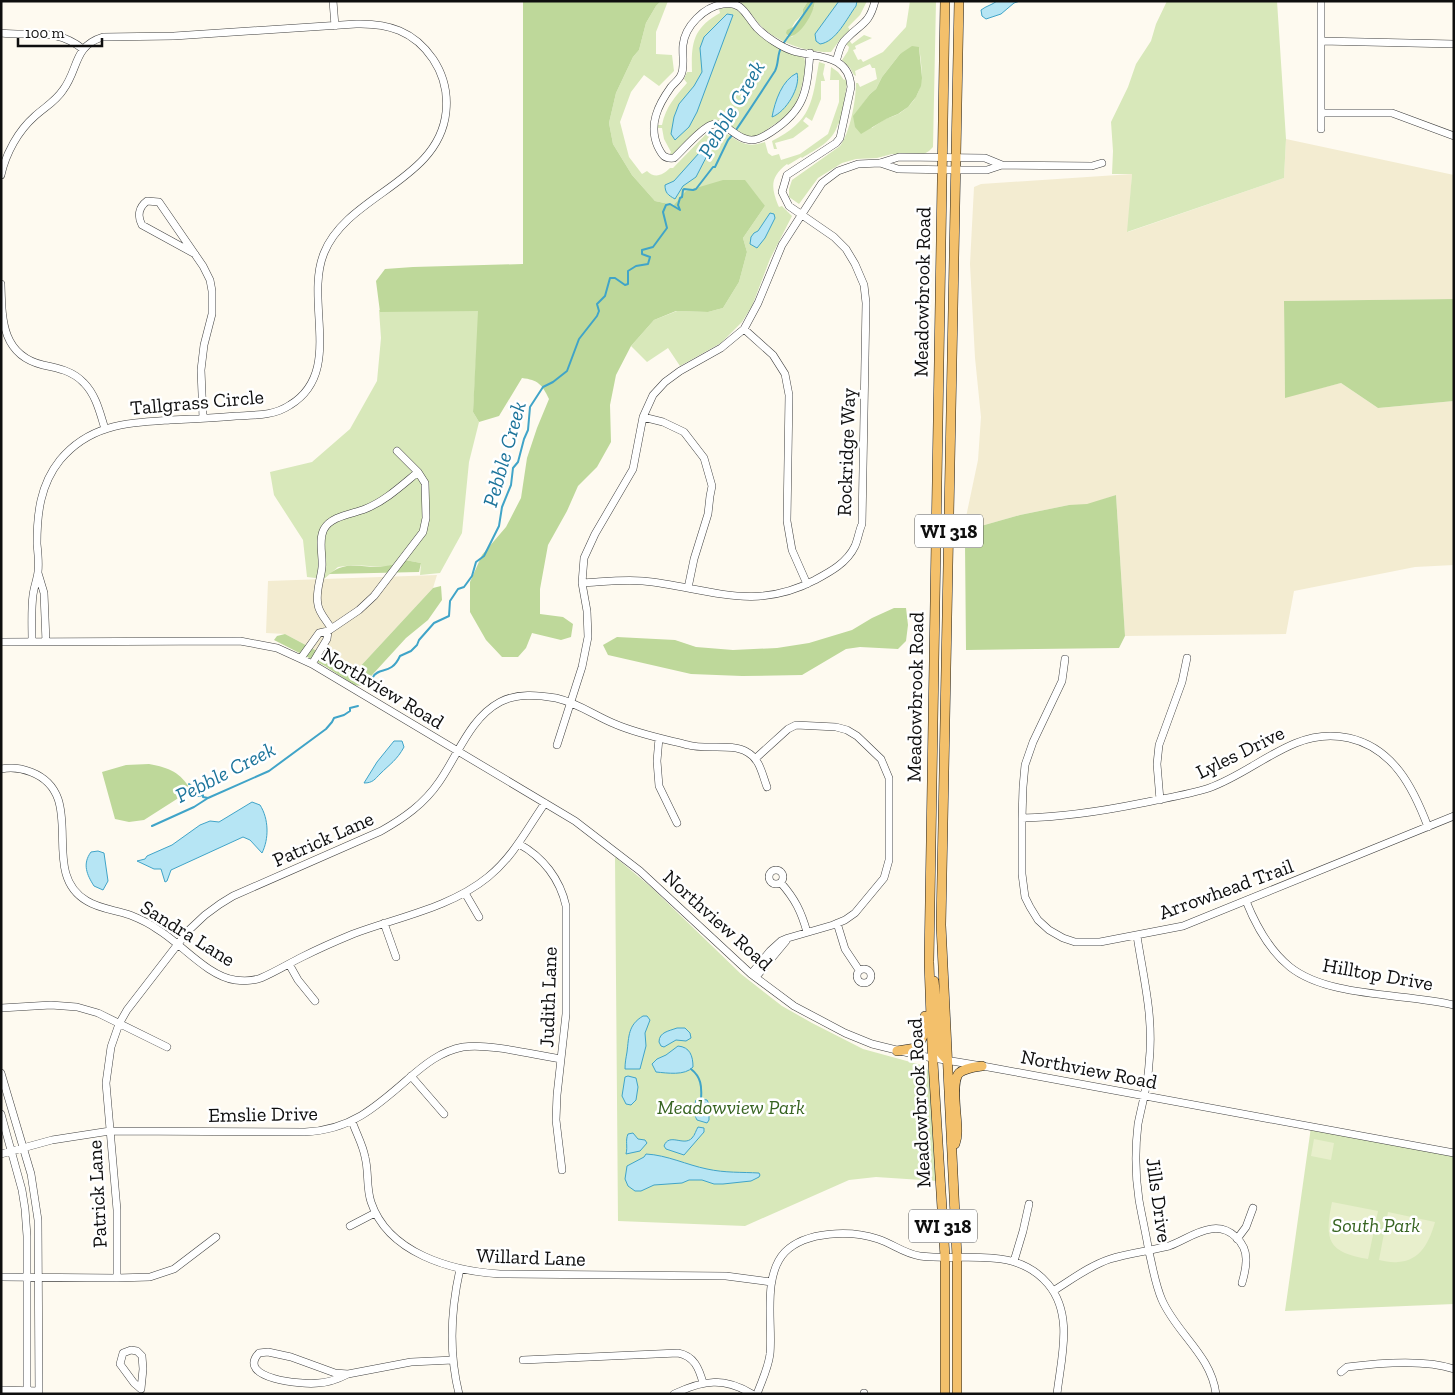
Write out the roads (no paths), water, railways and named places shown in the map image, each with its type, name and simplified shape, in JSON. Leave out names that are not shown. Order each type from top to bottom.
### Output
[{"type":"main road","name":"Meadowbrook Road","points":[[945,1],[929,967],[945,1257],[945,1394]]},
{"type":"main road","name":"Meadowbrook Road","points":[[958,1394],[957,1257],[941,925],[959,1]]},
{"type":"main road","points":[[897,1051],[916,1048],[922,1041],[926,1025],[924,991],[929,967]]},
{"type":"main road","points":[[929,967],[936,986],[941,1053],[947,1060]]},
{"type":"main road","points":[[952,1157],[957,1134],[955,1096],[957,1078],[964,1071],[982,1066]]},
{"type":"street","points":[[333,1],[335,26]]},
{"type":"street","points":[[810,54],[807,80],[800,105],[784,124],[754,140],[744,139],[718,124],[713,124],[706,127],[674,158],[665,158],[662,155],[654,139],[654,120],[662,100],[682,74],[683,42],[692,23],[703,12],[714,6],[729,3],[739,6],[744,9],[758,29],[787,48],[826,56],[836,61],[845,39],[871,16],[875,1]]},
{"type":"street","points":[[1321,129],[1322,1]]},
{"type":"street","name":"Tallgrass Circle","points":[[32,642],[33,593],[38,573],[38,511],[48,479],[60,461],[76,445],[105,429],[141,422],[270,413],[291,405],[304,394],[313,380],[319,362],[318,274],[320,262],[328,244],[348,221],[427,156],[436,144],[444,126],[446,107],[444,82],[437,65],[424,47],[396,28],[371,24],[174,36],[110,36],[98,39],[82,49]]},
{"type":"street","points":[[1,33],[54,35],[69,40],[82,49],[65,88],[20,132],[5,161],[1,175]]},
{"type":"street","points":[[1321,40],[1454,44]]},
{"type":"street","name":"Rockridge Way","points":[[582,583],[642,581],[723,595],[751,597],[774,595],[807,584],[836,569],[854,548],[862,524],[866,304],[864,285],[846,249],[834,237],[789,206],[782,192],[787,175],[836,143],[840,138],[851,87],[848,76],[836,61]]},
{"type":"street","points":[[1321,113],[1392,112],[1454,136]]},
{"type":"street","points":[[557,745],[569,702],[582,667],[588,637],[587,611],[582,583],[584,558],[595,534],[633,469],[643,417],[653,395],[665,382],[721,348],[744,329],[758,303],[782,245],[800,214],[822,183],[838,171],[858,164],[880,162],[899,157],[985,158],[1002,165]]},
{"type":"street","points":[[880,162],[898,169],[942,170],[987,170],[1002,165],[1092,166],[1102,163]]},
{"type":"street","points":[[195,254],[142,225],[139,216],[142,205],[147,201],[159,202],[195,254],[207,273],[213,297],[212,314],[204,345],[201,370],[203,418]]},
{"type":"street","name":"Tallgrass Circle","points":[[1,284],[2,319],[7,336],[12,344],[30,360],[66,370],[81,380],[91,393],[105,429]]},
{"type":"street","points":[[744,329],[773,355],[785,374],[789,395],[787,521],[792,550],[807,584]]},
{"type":"street","points":[[643,417],[663,422],[684,432],[704,458],[712,486],[708,514],[694,560],[688,588]]},
{"type":"street","points":[[301,658],[319,633],[329,630],[359,610],[374,596],[423,532],[426,518],[425,483],[418,472],[397,451]]},
{"type":"street","points":[[312,664],[327,639],[329,630],[318,606],[317,595],[322,567],[321,542],[323,531],[327,524],[334,520],[366,509],[384,500],[418,472]]},
{"type":"street","name":"Tallgrass Circle","points":[[38,573],[44,594],[46,642]]},
{"type":"street","name":"Northview Road","points":[[1,642],[240,642],[269,645],[301,658],[575,821],[640,871],[753,975],[794,1006],[818,1020],[872,1044],[933,1058],[1454,1153]]},
{"type":"street","points":[[1160,800],[1157,764],[1159,745],[1182,682],[1187,658]]},
{"type":"street","name":"Arrowhead Trail","points":[[1065,659],[1062,681],[1033,742],[1023,782],[1023,887],[1030,908],[1038,920],[1057,935],[1075,942],[1100,942],[1183,926],[1454,816]]},
{"type":"street","name":"Patrick Lane","points":[[117,1278],[117,1210],[106,1092],[106,1070],[111,1046],[119,1024],[131,1003],[178,944],[205,915],[233,896],[381,831],[402,819],[429,794],[482,715],[503,701],[527,696],[544,696],[569,702],[613,724],[659,738],[703,748],[741,749],[756,758]]},
{"type":"street","points":[[753,975],[774,946],[788,938],[837,924],[855,913],[877,888],[888,868],[889,778],[882,760],[857,736],[847,730],[836,727],[796,725],[788,729],[756,758],[760,764],[767,787]]},
{"type":"street","name":"Lyles Drive","points":[[1022,818],[1095,812],[1198,792],[1219,784],[1296,743],[1314,738],[1335,736],[1357,740],[1383,753],[1405,778],[1413,791],[1428,827]]},
{"type":"street","points":[[659,738],[656,761],[659,786],[677,823]]},
{"type":"street","name":"Sandra Lane","points":[[1,769],[20,769],[36,774],[48,783],[56,794],[62,811],[65,872],[75,890],[84,899],[93,904],[146,922],[217,974],[235,980],[255,979],[334,942],[440,904],[465,893],[495,872],[519,844],[545,803]]},
{"type":"street","name":"Judith Lane","points":[[519,844],[546,865],[561,890],[566,906],[566,1014],[556,1120],[562,1170]]},
{"type":"street","points":[[781,883],[801,911],[807,932]]},
{"type":"street","points":[[465,893],[479,917]]},
{"type":"street","name":"Hilltop Drive","points":[[1246,901],[1266,941],[1284,962],[1298,973],[1316,981],[1344,988],[1454,1005]]},
{"type":"street","points":[[384,923],[396,957]]},
{"type":"street","points":[[837,924],[845,949],[860,970]]},
{"type":"street","name":"Jills Drive","points":[[1138,936],[1151,1019],[1149,1064],[1136,1152],[1139,1200],[1154,1277],[1162,1300],[1174,1322],[1203,1357],[1212,1375],[1216,1394]]},
{"type":"street","points":[[289,964],[298,980],[315,1001]]},
{"type":"street","points":[[1,1008],[52,1005],[70,1006],[98,1013],[167,1047]]},
{"type":"street","name":"Emslie Drive","points":[[1,1154],[52,1140],[110,1131],[312,1131],[329,1129],[352,1121],[373,1108],[438,1056],[464,1047],[483,1046],[561,1059]]},
{"type":"street","points":[[1,1073],[36,1195],[40,1232],[39,1392],[1,1390]]},
{"type":"street","points":[[412,1076],[444,1114]]},
{"type":"street","points":[[1,1114],[22,1190],[25,1209],[27,1236],[27,1392]]},
{"type":"street","name":"Willard Lane","points":[[352,1121],[365,1156],[368,1193],[375,1213],[389,1233],[402,1244],[428,1257],[460,1269],[500,1274],[726,1276],[772,1282]]},
{"type":"street","points":[[1014,1261],[1029,1204]]},
{"type":"street","points":[[1237,1238],[1246,1227],[1253,1208]]},
{"type":"street","points":[[350,1226],[375,1213]]},
{"type":"street","points":[[1054,1291],[1098,1264],[1126,1254],[1149,1251],[1174,1244],[1211,1229],[1226,1231],[1240,1242],[1246,1254],[1242,1283]]},
{"type":"street","points":[[757,1394],[768,1367],[770,1353],[772,1282],[775,1267],[784,1253],[796,1243],[807,1237],[819,1235],[863,1236],[878,1239],[899,1250],[917,1256],[997,1258],[1014,1261],[1035,1271],[1054,1291],[1064,1323],[1057,1394]]},
{"type":"street","points":[[1,1277],[150,1277],[162,1274],[184,1263],[216,1237]]},
{"type":"street","points":[[460,1269],[454,1298],[454,1360],[460,1394]]},
{"type":"street","points":[[126,1351],[137,1351],[142,1356],[143,1369],[140,1391],[121,1367],[121,1356],[126,1351]]},
{"type":"street","points":[[348,1374],[335,1373],[268,1352],[259,1353],[255,1360],[255,1368],[259,1373],[290,1382],[310,1384],[328,1382],[348,1374],[411,1362],[454,1360]]},
{"type":"street","points":[[523,1360],[678,1353],[684,1354],[695,1363],[703,1383]]},
{"type":"street","points":[[1341,1372],[1347,1367],[1381,1364],[1423,1363],[1454,1369]]},
{"type":"street","points":[[674,1394],[703,1383],[736,1385],[752,1394]]},
{"type":"water","points":[[839,1],[857,1],[856,6],[836,34],[831,39],[820,44],[816,41],[815,34]]},
{"type":"water","points":[[997,1],[1020,1],[1014,3],[1001,14],[986,19],[982,16],[981,10]]},
{"type":"water","points":[[727,14],[733,15],[697,112],[689,127],[675,140],[671,134],[679,104],[694,86],[702,72],[700,48],[704,37]]},
{"type":"water","points":[[797,73],[798,79],[795,92],[787,105],[772,117],[777,98],[783,86]]},
{"type":"water","points":[[711,142],[712,146],[696,177],[683,186],[675,199],[669,195],[666,192],[665,185],[674,181]]},
{"type":"water","points":[[770,213],[774,214],[775,218],[765,238],[757,248],[750,244],[751,237],[758,231]]},
{"type":"water","points":[[394,741],[402,741],[404,747],[399,755],[373,780],[364,783],[377,762]]},
{"type":"water","points":[[252,802],[260,805],[265,816],[267,835],[262,853],[250,840],[243,837],[171,870],[165,882],[161,869],[154,869],[137,861],[145,859],[147,856],[172,845],[200,825],[210,821],[219,822]]},
{"type":"water","points":[[98,851],[104,853],[108,881],[103,890],[94,886],[86,869],[88,856],[91,852]]},
{"type":"water","points":[[643,1016],[647,1016],[650,1020],[645,1033],[646,1046],[640,1069],[625,1069],[630,1031],[634,1023]]},
{"type":"water","points":[[677,1028],[685,1028],[690,1033],[691,1038],[686,1041],[676,1040],[664,1047],[661,1046],[659,1039],[661,1036],[665,1032]]},
{"type":"water","points":[[678,1046],[688,1050],[693,1067],[681,1073],[656,1072],[652,1064]]},
{"type":"water","points":[[625,1077],[636,1078],[638,1087],[636,1100],[631,1105],[626,1104],[622,1096]]},
{"type":"water","points":[[696,1100],[707,1100],[709,1104],[709,1120],[707,1123],[697,1120],[695,1115]]},
{"type":"water","points":[[698,1127],[704,1128],[704,1132],[684,1155],[666,1149],[664,1146],[669,1140],[689,1140],[693,1137]]},
{"type":"water","points":[[633,1133],[638,1139],[645,1140],[647,1143],[640,1151],[626,1154],[628,1134]]},
{"type":"water","points":[[646,1154],[662,1156],[714,1170],[759,1173],[760,1175],[751,1181],[714,1184],[702,1180],[689,1180],[682,1183],[654,1185],[641,1191],[635,1191],[628,1186],[625,1179],[627,1166]]},
{"type":"waterway","name":"Pebble Creek","points":[[783,44],[813,1]]},
{"type":"waterway","name":"Pebble Creek","points":[[736,130],[775,71],[781,48]]},
{"type":"waterway","name":"Pebble Creek","points":[[371,685],[372,678],[378,672],[393,666],[400,656],[411,651],[417,645],[434,623],[449,616],[450,601],[458,589],[464,587],[472,576],[476,562],[484,556],[499,526],[502,507],[511,485],[513,468],[518,462],[528,430],[530,407],[543,387],[567,371],[579,339],[597,316],[599,311],[597,304],[605,296],[610,278],[615,278],[625,285],[628,284],[628,271],[636,266],[648,264],[650,257],[642,254],[642,250],[653,247],[667,228],[663,212],[666,205],[670,204],[680,210],[678,205],[683,190],[696,189],[713,167],[715,167],[728,140],[733,134]]},
{"type":"waterway","name":"Pebble Creek","points":[[152,826],[194,807],[208,798],[269,771],[326,729],[334,718],[344,715],[350,711],[350,708],[358,706]]},
{"type":"waterway","points":[[189,784],[199,792],[198,796],[203,795],[203,797],[208,798]]},
{"type":"waterway","points":[[691,1069],[697,1075],[700,1082],[701,1099]]},
{"type":"park label","name":"Meadowview Park","points":[[731,1107]]},
{"type":"park label","name":"South Park","points":[[1376,1225]]}]
